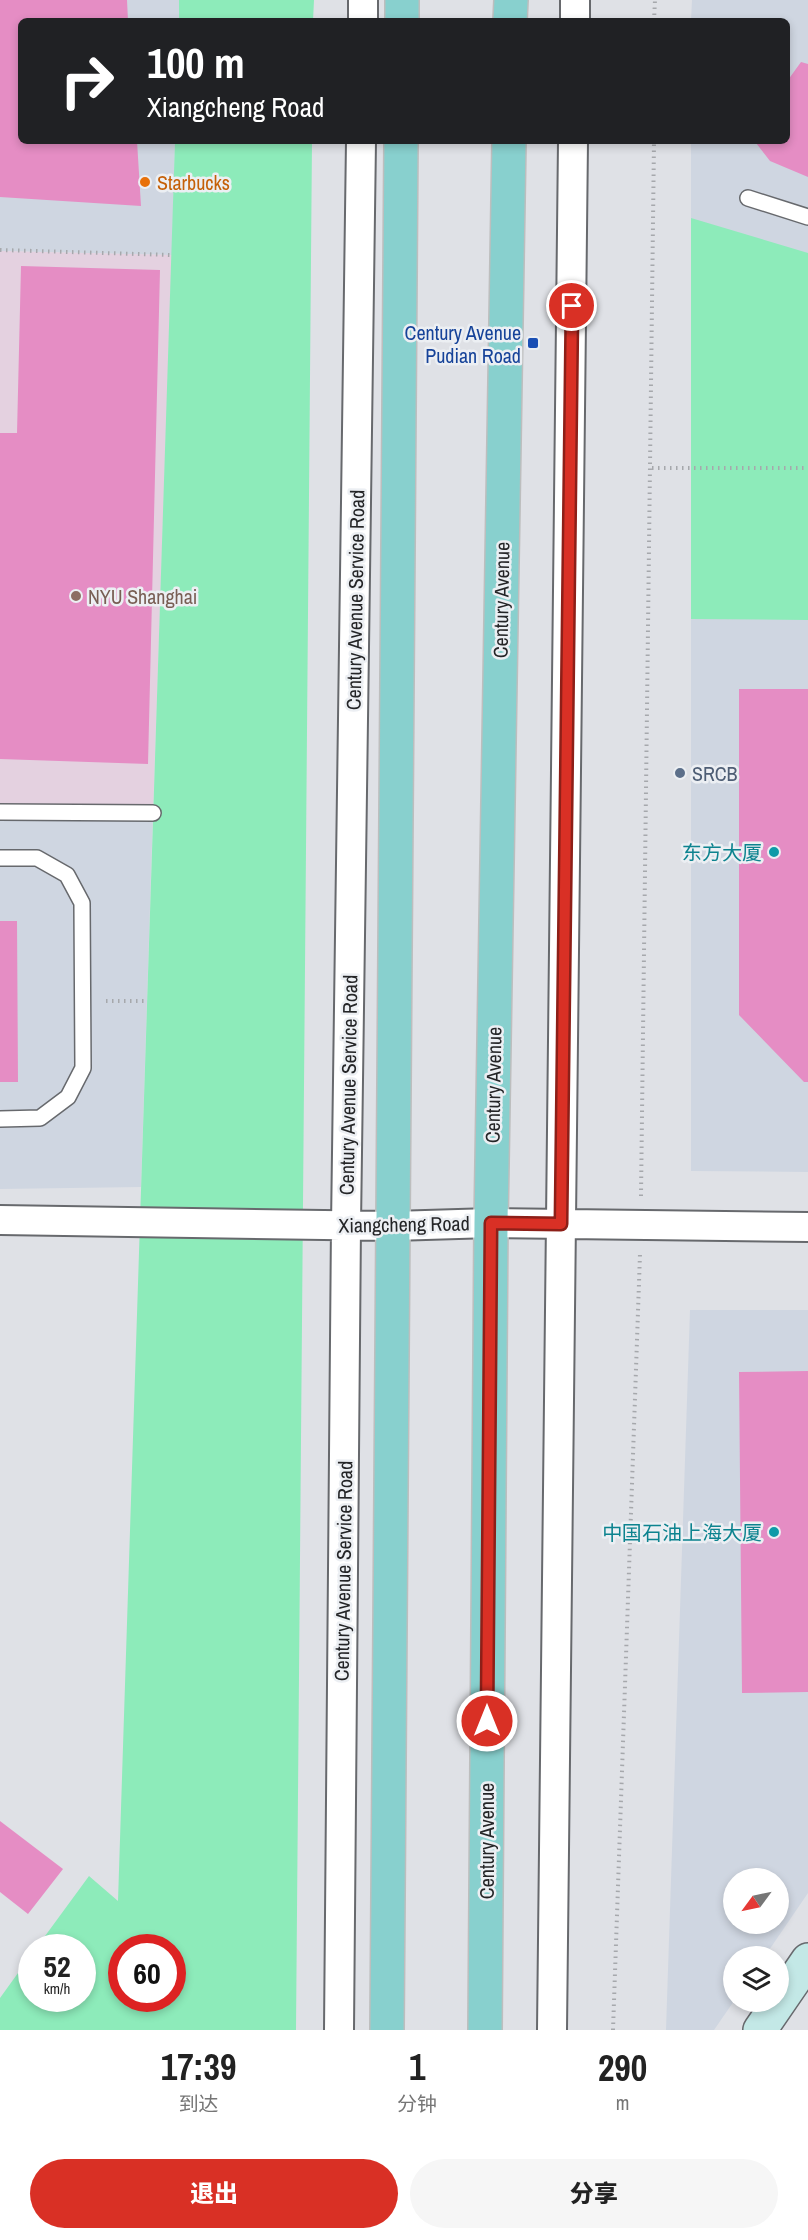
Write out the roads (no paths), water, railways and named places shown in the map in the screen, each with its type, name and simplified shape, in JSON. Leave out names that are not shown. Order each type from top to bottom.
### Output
[{"type":"main road","points":[[402,0],[402,18]]},
{"type":"main road","points":[[510,18],[511,0]]},
{"type":"main road","points":[[387,2030],[401,144]]},
{"type":"main road","name":"Century Avenue","points":[[485,2030],[491,1223],[508,144]]},
{"type":"street","points":[[363,0],[363,18]]},
{"type":"street","points":[[575,0],[575,18]]},
{"type":"street","name":"Century Avenue Service Road","points":[[339,2030],[346,1225],[361,144]]},
{"type":"street","points":[[552,2030],[573,144]]},
{"type":"street","name":"Xiangcheng Road","points":[[0,1220],[393,1226],[491,1223],[808,1227]]},
{"type":"street","points":[[760,2030],[808,1960]]},
{"type":"lane","points":[[748,198],[808,217]]},
{"type":"lane","points":[[0,812],[153,813]]},
{"type":"lane","points":[[0,858],[37,858],[67,875],[82,903],[83,1001],[83,1068],[68,1097],[40,1118],[0,1119]]},
{"type":"place","name":"Starbucks","points":[[145,182]]},
{"type":"place","name":"Century Avenue Pudian Road","points":[[533,343]]},
{"type":"place","name":"NYU Shanghai","points":[[76,596]]},
{"type":"place","name":"SRCB","points":[[680,773]]},
{"type":"place","name":"东方大厦","points":[[774,852]]},
{"type":"place","name":"中国石油上海大厦","points":[[774,1532]]}]
